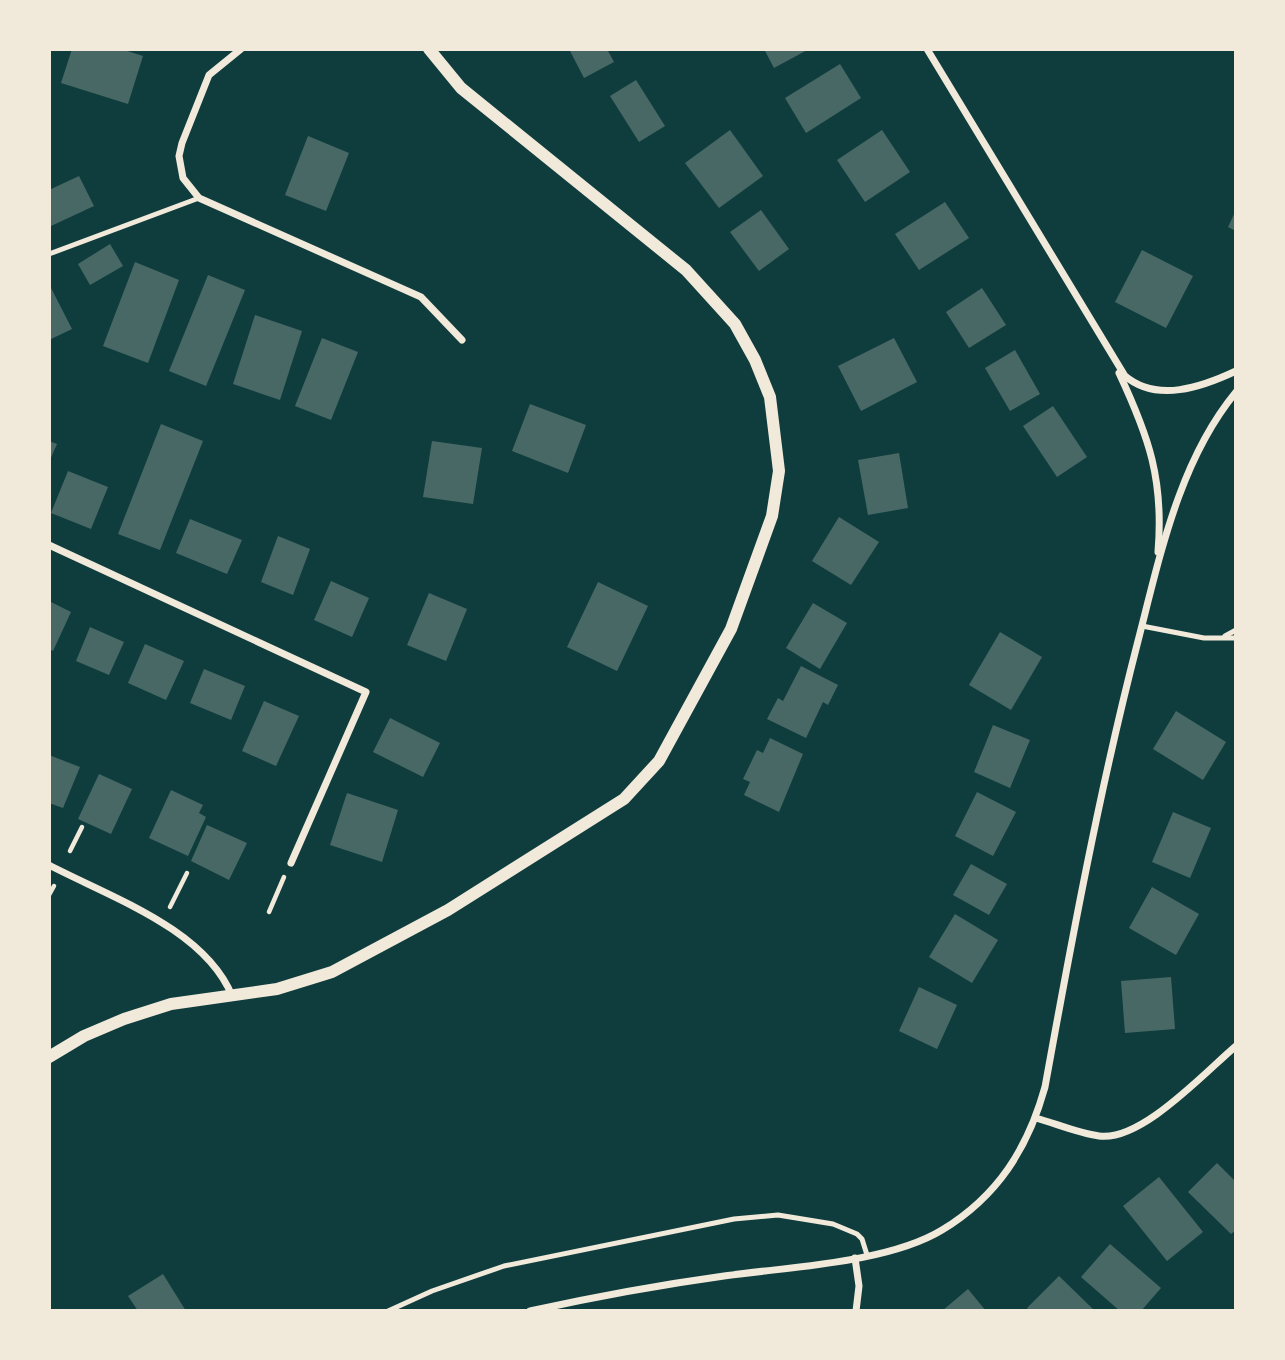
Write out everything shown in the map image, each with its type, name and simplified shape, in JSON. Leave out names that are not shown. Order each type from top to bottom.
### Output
[{"type":"street","points":[[241,49],[209,75],[182,143],[179,156],[183,178],[199,198],[421,298],[462,340]]},
{"type":"street","points":[[49,1057],[84,1036],[124,1019],[171,1004],[277,989],[332,972],[448,910],[625,799],[659,761],[731,629],[772,516],[779,471],[770,397],[755,360],[735,324],[686,270],[461,88],[429,49]]},
{"type":"street","points":[[927,49],[1114,362],[1144,426],[1157,471],[1161,524],[1157,570]]},
{"type":"street","points":[[1114,362],[1133,383],[1148,390],[1181,389],[1236,371]]},
{"type":"street","points":[[530,1311],[612,1294],[855,1258],[914,1243],[941,1231],[965,1214],[1001,1179],[1028,1140],[1045,1087],[1123,699],[1157,570],[1185,480],[1215,421],[1236,392]]},
{"type":"street","points":[[49,545],[366,692],[290,863]]},
{"type":"street","points":[[49,865],[189,940],[224,976],[232,996]]},
{"type":"street","points":[[1036,1118],[1101,1136],[1122,1135],[1144,1126],[1236,1046]]},
{"type":"street","points":[[855,1258],[859,1286],[856,1311]]},
{"type":"lane","points":[[49,254],[199,198]]},
{"type":"lane","points":[[1142,626],[1204,638],[1236,638]]},
{"type":"lane","points":[[1225,636],[1236,630]]},
{"type":"lane","points":[[388,1311],[432,1291],[504,1266],[734,1219],[778,1215],[832,1224],[862,1239],[867,1255]]},
{"type":"path","points":[[70,851],[82,827]]},
{"type":"path","points":[[269,912],[290,863]]},
{"type":"path","points":[[161,924],[187,873]]},
{"type":"building","points":[[72,49],[121,49],[143,56],[128,104],[61,83]]},
{"type":"building","points":[[569,49],[607,49],[614,62],[584,78]]},
{"type":"building","points":[[764,49],[809,49],[774,68]]},
{"type":"building","points":[[840,64],[861,98],[806,133],[785,98]]},
{"type":"building","points":[[636,80],[665,126],[639,142],[610,96]]},
{"type":"building","points":[[730,130],[763,176],[719,208],[685,163]]},
{"type":"building","points":[[882,130],[910,172],[865,202],[837,160]]},
{"type":"building","points":[[308,136],[349,153],[326,211],[285,195]]},
{"type":"building","points":[[79,176],[94,206],[51,226],[49,190]]},
{"type":"building","points":[[945,202],[969,238],[919,270],[895,234]]},
{"type":"building","points":[[761,210],[789,249],[759,271],[730,232]]},
{"type":"building","points":[[1236,210],[1236,231],[1228,227]]},
{"type":"building","points":[[110,244],[123,266],[90,285],[78,264]]},
{"type":"building","points":[[1142,250],[1193,276],[1166,328],[1115,302]]},
{"type":"building","points":[[135,262],[179,280],[148,363],[103,346]]},
{"type":"building","points":[[208,275],[245,290],[206,386],[169,371]]},
{"type":"building","points":[[49,284],[72,329],[49,340]]},
{"type":"building","points":[[982,288],[1006,325],[969,348],[946,312]]},
{"type":"building","points":[[255,315],[302,331],[280,400],[233,384]]},
{"type":"building","points":[[322,338],[358,352],[331,420],[295,406]]},
{"type":"building","points":[[894,338],[917,382],[861,411],[838,366]]},
{"type":"building","points":[[1015,350],[1040,394],[1010,411],[985,368]]},
{"type":"building","points":[[530,404],[586,425],[568,473],[512,451]]},
{"type":"building","points":[[1053,406],[1087,457],[1057,477],[1023,426]]},
{"type":"building","points":[[161,424],[203,441],[160,550],[118,534]]},
{"type":"building","points":[[49,441],[57,444],[49,462]]},
{"type":"building","points":[[432,441],[482,448],[473,504],[423,497]]},
{"type":"building","points":[[899,453],[908,508],[868,515],[858,460]]},
{"type":"building","points":[[68,471],[108,487],[91,529],[51,513]]},
{"type":"building","points":[[839,517],[879,542],[851,585],[812,561]]},
{"type":"building","points":[[190,519],[242,540],[227,574],[176,553]]},
{"type":"building","points":[[278,536],[310,549],[293,595],[261,582]]},
{"type":"building","points":[[331,581],[369,598],[352,637],[314,620]]},
{"type":"building","points":[[598,582],[648,606],[617,671],[567,647]]},
{"type":"building","points":[[429,593],[467,609],[446,661],[407,645]]},
{"type":"building","points":[[49,601],[71,612],[53,651],[49,649]]},
{"type":"building","points":[[813,603],[847,623],[820,669],[786,648]]},
{"type":"building","points":[[90,627],[124,642],[109,675],[76,661]]},
{"type":"building","points":[[1000,632],[1042,657],[1011,710],[969,685]]},
{"type":"building","points":[[145,644],[184,661],[166,700],[128,683]]},
{"type":"building","points":[[801,666],[838,685],[828,705],[823,702],[806,738],[767,719],[778,698],[783,701]]},
{"type":"building","points":[[204,669],[245,686],[231,720],[190,703]]},
{"type":"building","points":[[264,701],[299,716],[276,766],[242,751]]},
{"type":"building","points":[[1176,711],[1226,742],[1203,780],[1153,749]]},
{"type":"building","points":[[390,718],[440,743],[423,777],[373,752]]},
{"type":"building","points":[[993,725],[1030,740],[1010,788],[974,772]]},
{"type":"building","points":[[770,738],[803,754],[779,812],[744,795],[750,782],[743,779],[757,750],[763,753]]},
{"type":"building","points":[[49,755],[80,767],[63,808],[49,803]]},
{"type":"building","points":[[99,774],[132,789],[111,834],[78,819]]},
{"type":"building","points":[[171,790],[203,805],[199,813],[206,817],[188,856],[149,838]]},
{"type":"building","points":[[977,792],[1016,812],[993,856],[955,836]]},
{"type":"building","points":[[347,793],[398,810],[382,862],[330,845]]},
{"type":"building","points":[[1173,812],[1211,828],[1190,878],[1152,862]]},
{"type":"building","points":[[207,825],[247,843],[229,880],[191,861]]},
{"type":"building","points":[[971,864],[1007,884],[989,915],[953,895]]},
{"type":"building","points":[[1152,887],[1199,914],[1176,955],[1129,928]]},
{"type":"building","points":[[955,914],[998,940],[972,983],[929,957]]},
{"type":"building","points":[[1171,977],[1175,1029],[1125,1033],[1121,981]]},
{"type":"building","points":[[919,987],[957,1005],[937,1049],[899,1031]]},
{"type":"building","points":[[1217,1163],[1236,1182],[1236,1230],[1231,1234],[1188,1192]]},
{"type":"building","points":[[1159,1177],[1203,1232],[1167,1261],[1123,1206]]},
{"type":"building","points":[[1110,1244],[1161,1288],[1141,1311],[1120,1311],[1081,1277]]},
{"type":"building","points":[[163,1274],[186,1311],[138,1311],[128,1296]]},
{"type":"building","points":[[1059,1276],[1095,1311],[1030,1311],[1027,1308]]},
{"type":"building","points":[[968,1289],[986,1311],[942,1311]]}]
